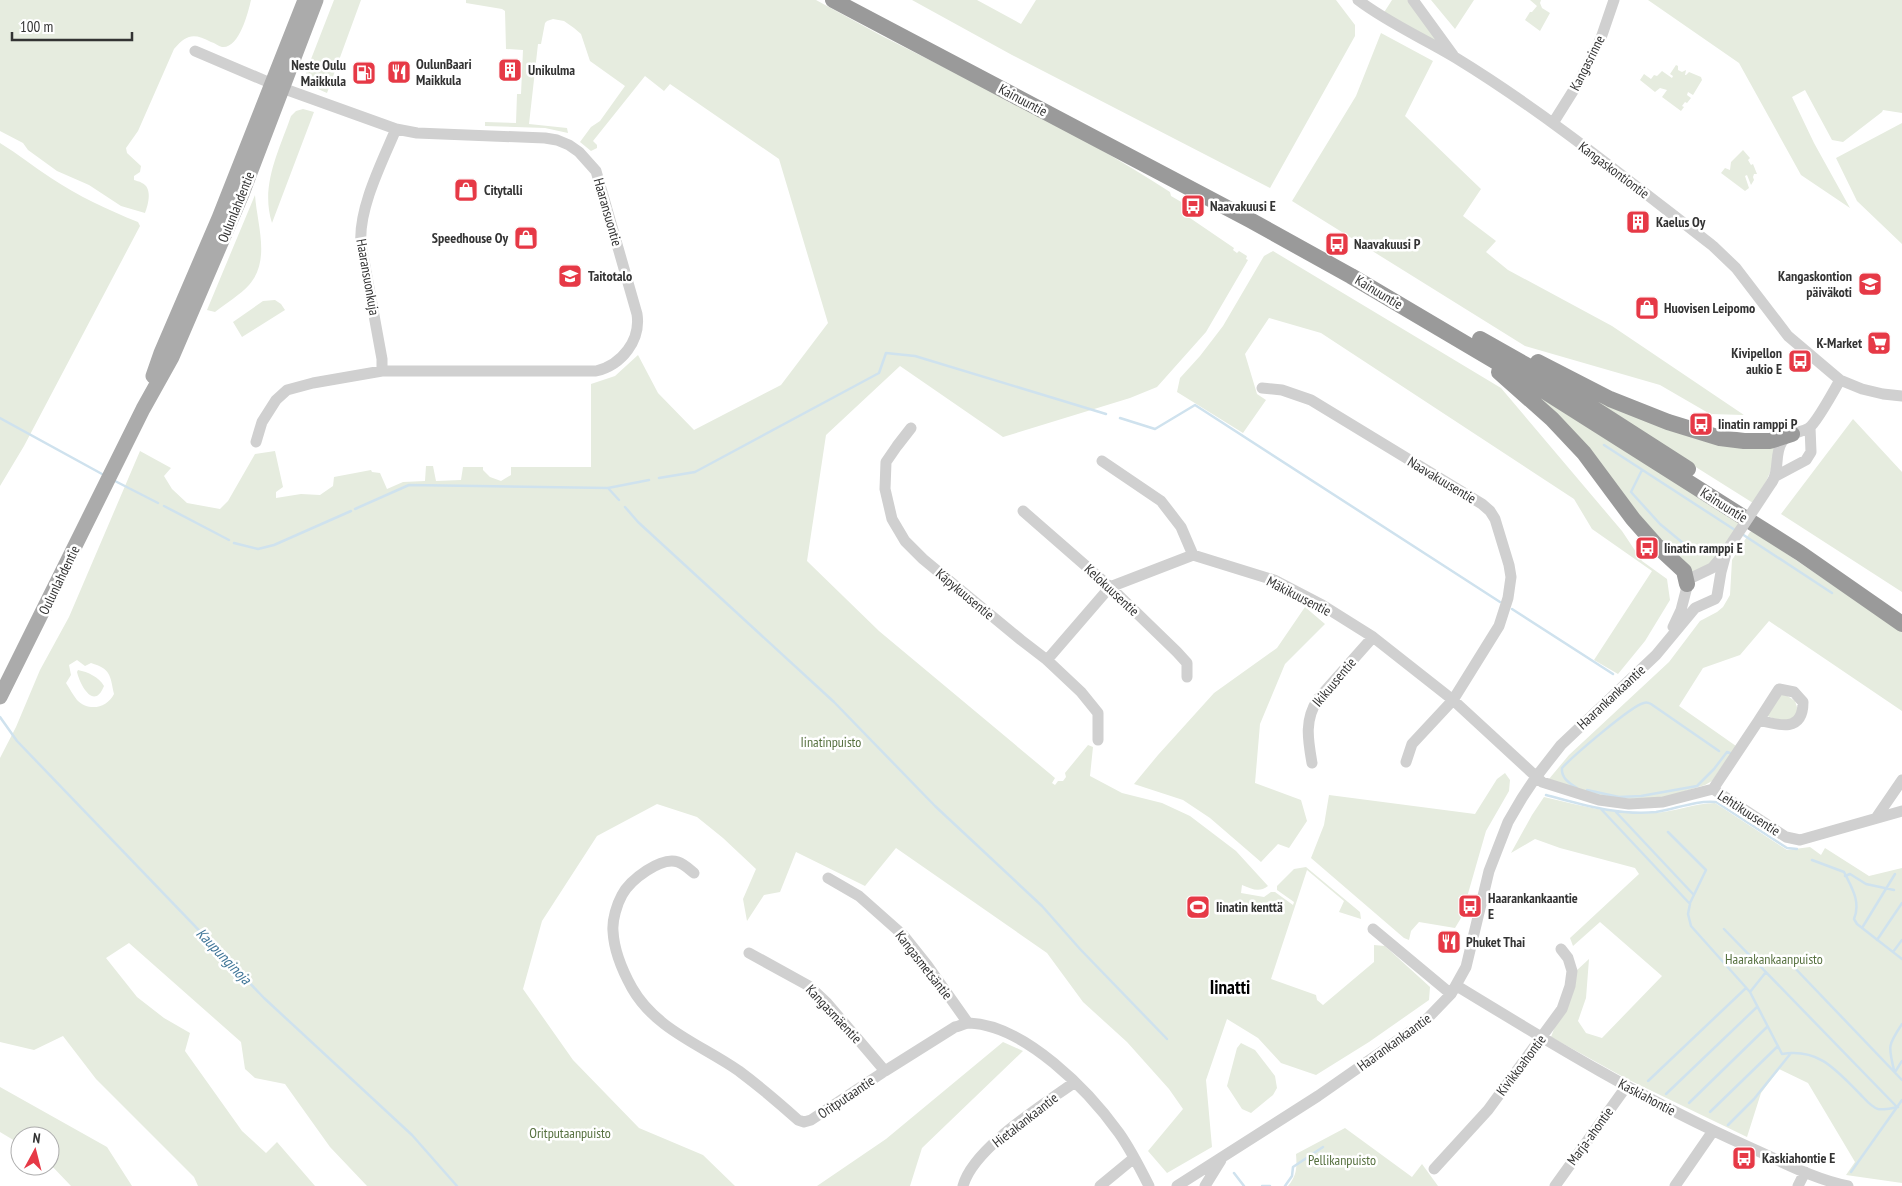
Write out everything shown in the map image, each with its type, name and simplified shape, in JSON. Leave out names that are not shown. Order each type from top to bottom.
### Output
[{"type":"highway","name":"Kainuuntie","points":[[833,0],[1250,220],[1467,338],[1526,365],[1791,535],[1902,612]]},
{"type":"highway","name":"Kainuuntie","points":[[854,0],[1252,210],[1467,338],[1800,553],[1902,624]]},
{"type":"highway","points":[[1467,338],[1517,350],[1610,399],[1668,422],[1720,438],[1744,441],[1770,441],[1792,434]]},
{"type":"highway","points":[[1467,338],[1552,419],[1584,453],[1633,519],[1656,545],[1684,571],[1687,587]]},
{"type":"main road","name":"Oulunlahdentie","points":[[0,697],[143,408],[172,357],[213,265],[277,86],[305,0]]},
{"type":"main road","name":"Oulunlahdentie","points":[[277,86],[316,0]]},
{"type":"street","name":"Kangaskontiontie","points":[[1358,0],[1379,16],[1456,58],[1553,123],[1721,253],[1736,268],[1788,336],[1840,380],[1862,389],[1902,396]]},
{"type":"street","name":"Kangaskontiontie","points":[[1413,0],[1456,58]]},
{"type":"street","name":"Kangasrinne","points":[[1553,123],[1584,72],[1601,38],[1614,0]]},
{"type":"street","name":"Haaransuontie","points":[[195,51],[277,86],[396,129],[417,133],[544,138],[557,140],[579,152],[596,171],[638,314],[638,329],[633,343],[624,354],[606,369],[596,371],[382,371],[313,383],[287,390],[269,409],[262,422],[256,442]]},
{"type":"street","name":"Haaransuonkuja","points":[[382,371],[382,359],[361,244],[360,226],[371,192],[396,129]]},
{"type":"street","points":[[1811,444],[1810,427],[1840,380]]},
{"type":"street","name":"Naavakuusentie","points":[[1262,388],[1282,390],[1311,400],[1482,504],[1495,519],[1511,577],[1508,598],[1499,626],[1453,700],[1412,744],[1406,762]]},
{"type":"street","points":[[1792,434],[1810,427]]},
{"type":"street","name":"Käpykuusentie","points":[[911,428],[886,462],[885,489],[892,519],[905,540],[923,559],[1047,660],[1081,692],[1098,713],[1098,740]]},
{"type":"street","points":[[1792,434],[1803,435],[1811,444]]},
{"type":"street","name":"Haarankankaantie","points":[[1668,640],[1681,610],[1687,587],[1694,576],[1712,568],[1728,548],[1774,479],[1782,440],[1792,434]]},
{"type":"street","name":"Haarankankaantie","points":[[1774,479],[1806,460],[1811,452],[1811,444]]},
{"type":"street","points":[[1047,660],[1110,587],[1193,555],[1181,527],[1161,500],[1102,461]]},
{"type":"street","name":"Kelokuusentie","points":[[1023,511],[1110,587],[1186,663],[1187,677]]},
{"type":"street","name":"Haarankankaantie","points":[[1177,1186],[1318,1096],[1424,1022],[1454,990],[1466,968],[1489,871],[1508,822],[1536,777],[1561,744],[1656,655],[1689,614],[1701,604],[1711,602],[1717,596],[1728,548]]},
{"type":"street","name":"Mäkikuusentie","points":[[1193,555],[1274,580],[1322,605],[1373,637],[1453,700],[1536,777]]},
{"type":"street","points":[[1687,587],[1694,602],[1701,604]]},
{"type":"street","name":"Ikikuusentie","points":[[1312,763],[1308,741],[1311,710],[1318,699],[1373,637]]},
{"type":"street","points":[[1713,789],[1759,720]]},
{"type":"street","name":"Lehtikuusentie","points":[[1536,777],[1542,782],[1599,800],[1629,804],[1663,802],[1713,789],[1786,837],[1800,840],[1902,811]]},
{"type":"street","points":[[1876,818],[1902,780]]},
{"type":"street","name":"Oritputaantie","points":[[694,873],[678,862],[660,863],[634,880],[622,894],[612,929],[617,956],[636,994],[656,1018],[676,1033],[739,1071],[798,1120],[804,1122],[811,1120],[885,1071],[955,1028],[968,1023]]},
{"type":"street","name":"Kangasmetsäntie","points":[[828,878],[859,896],[903,934],[927,964],[968,1023]]},
{"type":"street","name":"Kaskiahontie","points":[[1373,928],[1454,990],[1626,1087],[1713,1131],[1805,1172],[1848,1186]]},
{"type":"street","name":"Kivikkoahontie","points":[[1434,1168],[1474,1127],[1542,1038],[1562,1008],[1570,986],[1572,971],[1570,962],[1561,949]]},
{"type":"street","name":"Kangasmäentie","points":[[749,953],[809,986],[827,1003],[885,1071]]},
{"type":"street","points":[[968,1023],[988,1026],[1011,1035],[1044,1054],[1075,1082],[1104,1114],[1134,1158],[1149,1186]]},
{"type":"street","name":"Hietakankaantie","points":[[963,1186],[966,1176],[998,1138],[1075,1082]]},
{"type":"street","name":"Marja-ahontie","points":[[1555,1186],[1626,1087]]},
{"type":"street","points":[[1675,1186],[1713,1131]]},
{"type":"street","points":[[1100,1186],[1134,1158]]},
{"type":"street","points":[[1205,1186],[1222,1158]]},
{"type":"street","points":[[1798,1186],[1805,1172]]},
{"type":"green space","points":[[0,0],[251,0],[242,29],[228,46],[222,47],[200,37],[191,36],[183,40],[174,49],[138,131],[126,148],[127,153],[141,166],[140,172],[134,176],[134,180],[142,183],[148,189],[149,197],[145,213],[121,206],[89,185],[57,171],[28,150],[23,143],[0,131]]},
{"type":"green space","points":[[334,0],[361,0],[327,93],[316,88],[311,83],[306,72]]},
{"type":"green space","points":[[466,0],[816,0],[882,36],[995,93],[1010,103],[1018,104],[1114,157],[1170,192],[1171,196],[1183,203],[1186,213],[1190,218],[1234,248],[1233,250],[1237,253],[1239,251],[1247,256],[1246,259],[1248,260],[1206,332],[1157,387],[1130,398],[1003,437],[900,366],[826,435],[807,561],[879,631],[1055,778],[1052,783],[1055,785],[1058,781],[1063,781],[1066,777],[1065,773],[1088,745],[1093,747],[1090,776],[1122,793],[1162,803],[1190,816],[1236,851],[1268,886],[1258,890],[1242,885],[1241,893],[1264,897],[1271,892],[1275,892],[1293,905],[1294,902],[1277,890],[1277,886],[1294,869],[1306,867],[1360,912],[1361,919],[1339,912],[1344,901],[1307,870],[1271,979],[1316,995],[1317,1000],[1323,1005],[1374,962],[1374,945],[1385,946],[1430,987],[1429,1000],[1369,1042],[1316,1075],[1281,1063],[1258,1038],[1227,1019],[1206,1080],[1212,1147],[1167,1173],[1148,1151],[1183,1109],[1169,1089],[1127,1042],[1083,1002],[1047,953],[896,848],[865,886],[796,852],[780,892],[764,895],[747,921],[743,899],[756,869],[697,817],[657,804],[597,836],[542,921],[523,989],[573,1060],[639,1128],[703,1155],[735,1186],[367,1186],[330,1147],[285,1084],[255,1078],[245,1069],[241,1042],[129,943],[106,958],[137,997],[164,1018],[190,1033],[185,1051],[242,1131],[266,1153],[277,1142],[315,1186],[198,1186],[194,1177],[96,1079],[63,1036],[34,1050],[0,1042],[0,758],[16,727],[40,670],[69,617],[140,451],[171,468],[164,476],[172,489],[187,503],[220,509],[228,501],[255,454],[275,451],[283,487],[276,492],[276,498],[301,494],[320,495],[333,486],[334,477],[371,470],[372,472],[380,473],[387,489],[403,482],[425,481],[426,466],[433,466],[436,481],[461,480],[463,467],[483,467],[483,470],[490,477],[501,481],[511,475],[511,467],[591,467],[591,384],[615,376],[638,355],[658,393],[694,430],[781,385],[828,323],[779,159],[670,84],[664,91],[645,76],[593,141],[597,148],[591,151],[580,142],[591,127],[600,121],[625,86],[590,61],[581,34],[564,21],[553,19],[545,23],[541,44],[538,44],[529,124],[567,128],[568,133],[545,128],[485,126],[485,122],[516,123],[517,94],[521,94],[523,50],[506,49],[505,11],[466,3]],"holes":[[[77,660],[85,666],[91,663],[98,665],[109,674],[114,694],[107,703],[97,707],[82,704],[77,700],[66,683],[71,675],[69,665]]]},
{"type":"green space","points":[[912,0],[977,0],[1021,24],[1036,0],[1336,0],[1355,25],[1355,36],[1270,188],[1012,55]]},
{"type":"green space","points":[[1392,0],[1410,0],[1447,51],[1383,14]]},
{"type":"green space","points":[[1431,0],[1474,0],[1455,29]]},
{"type":"green space","points":[[1530,0],[1541,0],[1542,8],[1550,13],[1540,31],[1525,20],[1537,6]]},
{"type":"green space","points":[[1648,0],[1902,0],[1902,113],[1883,110],[1843,142],[1832,140],[1805,90],[1792,97],[1814,143],[1850,208],[1801,175],[1739,63]]},
{"type":"green space","points":[[1381,33],[1433,61],[1405,116],[1481,189],[1463,216],[1496,241],[1486,252],[1508,270],[1612,326],[1744,415],[1710,414],[1660,385],[1525,346],[1292,201],[1356,96]]},
{"type":"green space","points":[[1676,65],[1678,70],[1682,72],[1686,70],[1685,75],[1689,72],[1701,77],[1702,80],[1693,95],[1688,92],[1687,95],[1691,98],[1687,103],[1685,102],[1681,111],[1662,97],[1667,90],[1660,88],[1655,92],[1640,80],[1644,74],[1651,79],[1662,71],[1672,78],[1673,76],[1670,74]]},
{"type":"green space","points":[[303,109],[314,112],[272,223],[268,196],[272,169],[291,116],[296,111]]},
{"type":"green space","points":[[1902,123],[1902,244],[1857,201],[1836,158]]},
{"type":"green space","points":[[0,143],[61,185],[138,222],[140,226],[24,446],[0,486]]},
{"type":"green space","points":[[1743,150],[1750,158],[1748,160],[1751,165],[1753,164],[1757,174],[1754,174],[1754,180],[1751,185],[1747,175],[1745,176],[1749,188],[1745,191],[1721,173],[1725,168],[1730,170],[1731,162]]},
{"type":"green space","points":[[255,195],[261,242],[260,265],[256,275],[245,289],[215,312],[207,310]]},
{"type":"green space","points":[[1273,251],[1501,388],[1622,531],[1642,561],[1667,579],[1670,600],[1645,641],[1618,674],[1594,660],[1652,571],[1592,529],[1574,499],[1321,333],[1269,318],[1245,354],[1257,394],[1266,400],[1243,433],[1177,392],[1180,378],[1223,326],[1264,256]]},
{"type":"green space","points":[[275,300],[285,310],[242,337],[233,322],[263,301]]},
{"type":"green space","points":[[1515,381],[1740,523],[1711,563],[1689,574]]},
{"type":"green space","points":[[1567,386],[1607,403],[1775,443],[1773,461],[1766,482],[1753,503]]},
{"type":"green space","points":[[1853,419],[1902,472],[1902,592],[1781,514]]},
{"type":"green space","points":[[1753,531],[1902,632],[1902,711],[1769,621],[1740,655],[1703,668],[1679,706],[1736,746],[1712,781],[1663,798],[1630,799],[1600,796],[1549,779],[1569,755],[1669,662],[1700,621],[1723,607],[1730,595],[1732,560],[1750,532]]},
{"type":"green space","points":[[1305,607],[1325,624],[1285,664],[1260,724],[1255,783],[1301,800],[1307,821],[1289,848],[1278,844],[1261,862],[1210,818],[1183,800],[1134,784],[1214,693],[1277,648]]},
{"type":"green space","points":[[78,670],[99,680],[104,686],[100,693],[92,696],[84,689],[77,672]]},
{"type":"green space","points":[[1781,695],[1786,695],[1795,701],[1798,710],[1794,719],[1781,721],[1767,716]]},
{"type":"green space","points":[[1505,773],[1510,780],[1509,791],[1486,831],[1461,918],[1455,928],[1419,922],[1411,931],[1409,940],[1404,938],[1311,858],[1324,825],[1329,795],[1475,814],[1497,779]]},
{"type":"green space","name":"Haarakankaanpuisto","points":[[1544,797],[1572,804],[1626,813],[1662,812],[1700,804],[1715,803],[1787,850],[1810,847],[1821,855],[1825,848],[1869,876],[1902,868],[1902,1183],[1846,1175],[1855,1162],[1808,1083],[1779,1069],[1761,1093],[1747,1137],[1625,1078],[1551,1037],[1576,971],[1589,959],[1586,998],[1578,1021],[1586,1033],[1602,1038],[1662,976],[1600,922],[1573,946],[1570,938],[1639,874],[1635,868],[1560,848],[1535,839],[1511,853]]},
{"type":"green space","points":[[1003,1042],[1023,1051],[922,1148],[910,1186],[817,1186],[886,1139]]},
{"type":"green space","points":[[1241,1043],[1255,1050],[1275,1076],[1277,1088],[1273,1095],[1251,1113],[1242,1109],[1227,1086],[1237,1048]]},
{"type":"green space","points":[[0,1087],[107,1147],[132,1186],[71,1186],[60,1174],[60,1126],[10,1126],[10,1138],[0,1132]]},
{"type":"green space","name":"Pellikanpuisto","points":[[1345,1128],[1412,1177],[1422,1164],[1438,1186],[1288,1186],[1296,1171],[1296,1154]]},
{"type":"waterway","points":[[659,478],[695,472],[879,373],[886,353],[915,356],[1106,414]]},
{"type":"waterway","points":[[1120,418],[1155,429],[1195,405],[1500,602]]},
{"type":"waterway","points":[[0,418],[102,474]]},
{"type":"waterway","points":[[1604,445],[1735,530]]},
{"type":"waterway","points":[[1642,470],[1631,492],[1660,524],[1695,553]]},
{"type":"waterway","points":[[608,488],[649,480]]},
{"type":"waterway","points":[[115,481],[158,503]]},
{"type":"waterway","points":[[355,509],[409,485],[608,488],[619,500]]},
{"type":"waterway","points":[[164,506],[229,540]]},
{"type":"waterway","points":[[625,507],[638,522],[834,702],[935,806],[1042,906],[1080,949],[1167,1039]]},
{"type":"waterway","points":[[234,543],[258,549],[274,545],[351,511]]},
{"type":"waterway","points":[[1742,534],[1832,593]]},
{"type":"waterway","points":[[1512,609],[1613,674]]},
{"type":"waterway","points":[[1577,788],[1564,777],[1562,768],[1615,722],[1637,706],[1645,703],[1651,704],[1719,751]]},
{"type":"waterway","name":"Kaupunginoja","points":[[0,717],[17,741],[264,998],[412,1135],[457,1186]]},
{"type":"waterway","points":[[1587,790],[1619,797],[1641,796],[1697,786],[1727,752],[1730,753]]},
{"type":"waterway","points":[[1546,795],[1614,811],[1642,813],[1656,812],[1694,803],[1716,802],[1787,848],[1797,849]]},
{"type":"waterway","points":[[1601,809],[1690,904],[1688,914],[1691,926],[1750,992],[1782,1054],[1806,1054],[1817,1058],[1835,1069],[1873,1107],[1878,1109],[1898,1107]]},
{"type":"waterway","points":[[1615,811],[1693,894]]},
{"type":"waterway","points":[[1668,832],[1706,870],[1690,903]]},
{"type":"waterway","points":[[1812,860],[1844,872],[1855,895],[1857,907],[1854,919],[1857,924],[1902,959]]},
{"type":"waterway","points":[[1845,876],[1850,874],[1866,884],[1894,890]]},
{"type":"waterway","points":[[1862,928],[1895,874]]},
{"type":"waterway","points":[[1877,940],[1902,903]]},
{"type":"waterway","points":[[1724,929],[1897,1107]]},
{"type":"waterway","points":[[1893,952],[1902,940]]},
{"type":"waterway","points":[[1792,965],[1902,1080]]},
{"type":"waterway","points":[[1750,992],[1766,972]]},
{"type":"waterway","points":[[1648,1081],[1746,988]]},
{"type":"waterway","points":[[1666,1094],[1757,1007]]},
{"type":"waterway","points":[[1894,1070],[1890,1050],[1892,1041],[1902,1024]]},
{"type":"waterway","points":[[1689,1103],[1767,1027]]},
{"type":"waterway","points":[[1710,1112],[1778,1046]]},
{"type":"waterway","points":[[1728,1125],[1754,1099],[1791,1053]]},
{"type":"waterway","points":[[1895,1072],[1902,1061]]},
{"type":"waterway","points":[[1851,1172],[1902,1100]]},
{"type":"waterway","points":[[1285,1186],[1292,1176],[1293,1167],[1323,1147]]},
{"type":"waterway","points":[[1234,1173],[1244,1186]]},
{"type":"waterway","points":[[1262,1186],[1270,1186]]},
{"type":"place","name":"Unikulma","points":[[510,70]]},
{"type":"place","name":"OulunBaari Maikkula","points":[[399,72]]},
{"type":"place","name":"Neste Oulu Maikkula","points":[[364,73]]},
{"type":"place","name":"Citytalli","points":[[466,190]]},
{"type":"place","name":"Naavakuusi E","points":[[1193,206]]},
{"type":"place","name":"Kaelus Oy","points":[[1638,222]]},
{"type":"place","name":"Speedhouse Oy","points":[[526,238]]},
{"type":"place","name":"Naavakuusi P","points":[[1337,244]]},
{"type":"place","name":"Taitotalo","points":[[570,276]]},
{"type":"place","name":"Kangaskontion päiväkoti","points":[[1870,284]]},
{"type":"place","name":"Huovisen Leipomo","points":[[1647,308]]},
{"type":"place","name":"K-Market","points":[[1879,343]]},
{"type":"place","name":"Kivipellon aukio E","points":[[1800,361]]},
{"type":"place","name":"Iinatin ramppi P","points":[[1701,424]]},
{"type":"place","name":"Iinatin ramppi E","points":[[1647,548]]},
{"type":"place","name":"Haarankankaantie E","points":[[1470,906]]},
{"type":"place","name":"Iinatin kenttä","points":[[1198,907]]},
{"type":"place","name":"Phuket Thai","points":[[1449,942]]},
{"type":"place","name":"Kaskiahontie E","points":[[1744,1158]]},
{"type":"district","name":"Iinatti","points":[[1230,987]]},
{"type":"park label","name":"Iinatinpuisto","points":[[831,742]]},
{"type":"park label","name":"Oritputaanpuisto","points":[[570,1133]]}]
